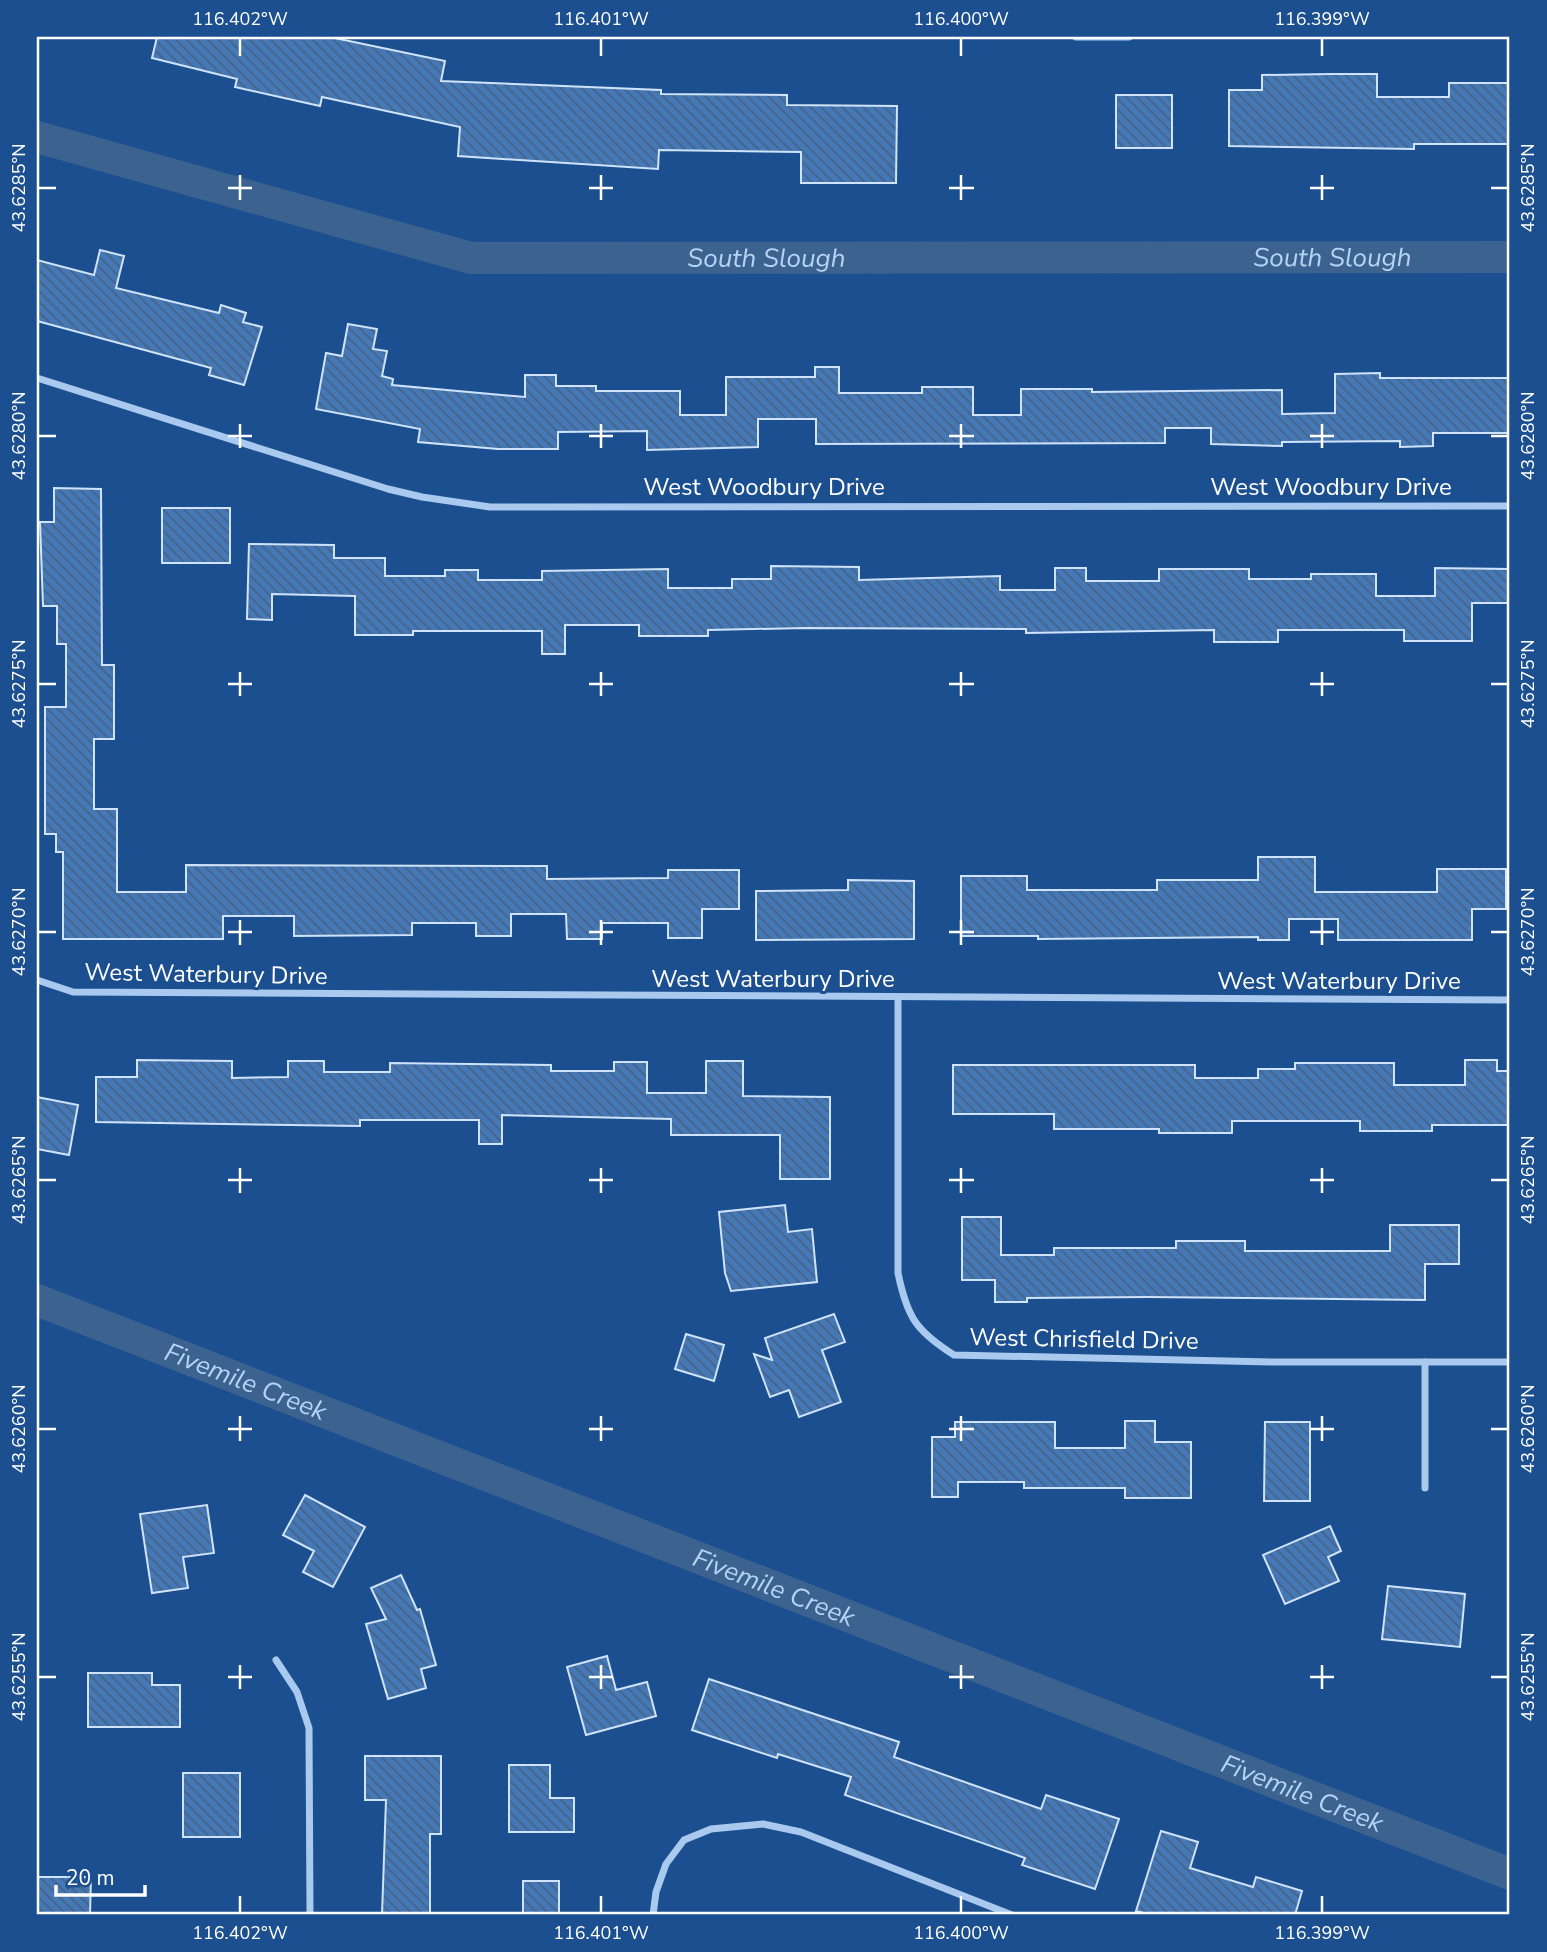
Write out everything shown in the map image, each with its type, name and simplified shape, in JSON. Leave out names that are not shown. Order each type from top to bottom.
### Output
[{"type":"street","points":[[1076,37],[1129,37]]},
{"type":"street","name":"West Woodbury Drive","points":[[37,378],[388,489],[422,498],[490,507],[1510,506]]},
{"type":"street","name":"West Waterbury Drive","points":[[37,980],[73,992],[898,999],[1510,1000]]},
{"type":"street","name":"West Chrisfield Drive","points":[[898,999],[898,1273],[905,1308],[925,1336],[954,1355],[1510,1362]]},
{"type":"street","points":[[1425,1362],[1425,1488]]},
{"type":"street","points":[[276,1660],[297,1692],[309,1728],[310,1915]]},
{"type":"street","points":[[653,1915],[656,1892],[666,1864],[684,1840],[711,1829],[763,1824],[800,1832],[1012,1915]]},
{"type":"building","points":[[157,37],[330,37],[445,61],[441,81],[661,90],[661,94],[787,95],[787,105],[897,106],[896,183],[801,183],[801,152],[659,150],[658,169],[458,156],[460,127],[322,97],[320,106],[235,87],[237,79],[152,58]]},
{"type":"building","points":[[1377,74],[1377,97],[1449,97],[1449,83],[1510,83],[1510,144],[1414,144],[1414,149],[1229,146],[1229,90],[1262,90],[1262,75]]},
{"type":"building","points":[[1116,95],[1172,95],[1172,148],[1116,148]]},
{"type":"building","points":[[100,250],[124,256],[116,288],[219,313],[221,305],[246,313],[243,322],[262,327],[244,385],[209,375],[211,368],[37,321],[37,260],[94,275]]},
{"type":"building","points":[[348,324],[377,329],[373,349],[387,351],[382,376],[393,379],[392,385],[525,397],[525,375],[556,375],[556,386],[596,386],[596,391],[680,391],[680,415],[726,415],[726,377],[815,377],[815,367],[839,367],[839,393],[922,393],[922,387],[973,387],[973,415],[1021,415],[1021,389],[1092,389],[1092,392],[1282,390],[1282,414],[1335,413],[1335,374],[1380,373],[1380,378],[1510,378],[1510,433],[1433,433],[1433,446],[1400,447],[1400,441],[1282,442],[1282,446],[1211,444],[1211,428],[1165,428],[1165,443],[816,444],[816,419],[758,419],[758,447],[647,450],[647,431],[558,432],[558,449],[498,449],[418,442],[420,429],[316,409],[326,353],[342,356]]},
{"type":"building","points":[[54,488],[101,489],[102,665],[114,665],[114,739],[94,739],[94,809],[117,809],[117,892],[186,892],[186,865],[547,866],[547,879],[668,878],[668,870],[739,870],[739,909],[702,909],[702,938],[668,938],[668,923],[602,923],[602,939],[567,939],[566,914],[511,914],[511,936],[476,936],[476,923],[412,923],[412,935],[294,936],[294,916],[223,916],[223,939],[63,939],[63,852],[56,852],[56,834],[45,834],[45,707],[66,707],[66,644],[57,644],[57,606],[43,606],[40,522],[54,522]]},
{"type":"building","points":[[162,508],[230,508],[230,563],[162,563]]},
{"type":"building","points":[[249,544],[334,545],[334,558],[385,558],[385,576],[445,576],[445,570],[478,570],[478,580],[542,580],[542,571],[668,569],[668,588],[732,588],[732,579],[771,579],[771,566],[859,567],[859,580],[1000,576],[1000,590],[1055,590],[1055,568],[1086,568],[1086,581],[1159,581],[1159,569],[1249,569],[1249,579],[1311,579],[1311,574],[1376,574],[1376,596],[1435,596],[1435,568],[1510,569],[1510,603],[1472,603],[1472,641],[1404,641],[1404,630],[1278,630],[1278,642],[1214,642],[1214,630],[1026,633],[1026,629],[805,628],[708,630],[708,636],[639,636],[639,625],[565,625],[565,654],[542,654],[542,631],[413,631],[413,635],[355,635],[355,596],[272,594],[272,620],[247,619]]},
{"type":"building","points":[[1258,857],[1315,857],[1315,892],[1437,892],[1437,869],[1506,869],[1506,909],[1472,909],[1472,940],[1338,940],[1338,919],[1289,919],[1289,940],[1258,940],[1258,937],[1038,939],[1038,936],[961,936],[961,876],[1027,876],[1027,890],[1157,890],[1157,880],[1258,880]]},
{"type":"building","points":[[848,880],[914,881],[914,939],[756,940],[756,891],[848,890]]},
{"type":"building","points":[[137,1060],[232,1061],[232,1078],[288,1077],[288,1061],[324,1061],[324,1072],[390,1072],[390,1063],[551,1065],[551,1071],[614,1071],[614,1062],[647,1062],[647,1093],[706,1093],[706,1061],[743,1061],[743,1096],[830,1097],[830,1179],[780,1179],[780,1135],[671,1135],[671,1119],[502,1115],[502,1144],[479,1144],[479,1120],[360,1120],[360,1126],[96,1122],[96,1077],[137,1077]]},
{"type":"building","points":[[1465,1060],[1497,1060],[1497,1071],[1510,1071],[1510,1125],[1432,1125],[1432,1131],[1360,1131],[1360,1121],[1232,1121],[1232,1133],[1159,1133],[1159,1129],[1054,1129],[1054,1114],[953,1114],[953,1065],[1195,1065],[1195,1078],[1258,1078],[1258,1069],[1295,1069],[1295,1063],[1394,1063],[1394,1085],[1465,1085]]},
{"type":"building","points":[[37,1097],[78,1105],[69,1155],[37,1149]]},
{"type":"building","points":[[785,1205],[788,1232],[812,1229],[817,1282],[731,1291],[725,1273],[719,1212]]},
{"type":"building","points":[[962,1217],[1001,1217],[1001,1255],[1054,1255],[1054,1248],[1176,1248],[1176,1241],[1245,1241],[1245,1251],[1390,1251],[1390,1225],[1459,1225],[1459,1264],[1425,1264],[1425,1300],[1148,1297],[1027,1298],[1027,1302],[995,1302],[995,1280],[962,1280]]},
{"type":"building","points":[[834,1314],[845,1342],[822,1350],[841,1402],[799,1417],[789,1390],[770,1397],[754,1354],[772,1360],[765,1338]]},
{"type":"building","points":[[686,1334],[724,1345],[714,1381],[675,1369]]},
{"type":"building","points":[[1125,1421],[1155,1421],[1155,1442],[1191,1442],[1191,1498],[1125,1498],[1125,1488],[1024,1488],[1024,1482],[958,1482],[958,1497],[932,1497],[932,1437],[955,1437],[955,1422],[1055,1422],[1055,1448],[1125,1448]]},
{"type":"building","points":[[1265,1422],[1310,1422],[1310,1501],[1264,1501]]},
{"type":"building","points":[[305,1495],[365,1527],[333,1587],[303,1572],[314,1551],[283,1535]]},
{"type":"building","points":[[207,1505],[214,1553],[183,1557],[188,1588],[152,1593],[140,1514]]},
{"type":"building","points":[[1330,1526],[1341,1551],[1328,1557],[1339,1581],[1285,1604],[1263,1555]]},
{"type":"building","points":[[401,1575],[417,1610],[420,1609],[436,1665],[421,1669],[426,1688],[388,1699],[366,1624],[386,1619],[371,1588]]},
{"type":"building","points":[[1388,1586],[1465,1594],[1460,1647],[1382,1639]]},
{"type":"building","points":[[607,1656],[616,1690],[647,1682],[656,1716],[586,1735],[567,1667]]},
{"type":"building","points":[[88,1673],[152,1673],[152,1685],[180,1685],[180,1727],[88,1727]]},
{"type":"building","points":[[709,1679],[899,1742],[894,1757],[1041,1809],[1046,1795],[1119,1819],[1095,1889],[1022,1865],[1025,1858],[845,1795],[851,1777],[778,1754],[777,1758],[692,1730]]},
{"type":"building","points":[[365,1756],[441,1756],[441,1834],[430,1834],[430,1915],[382,1915],[386,1800],[365,1800]]},
{"type":"building","points":[[509,1765],[550,1765],[550,1798],[574,1798],[574,1832],[509,1832]]},
{"type":"building","points":[[183,1773],[240,1773],[240,1837],[183,1837]]},
{"type":"building","points":[[1161,1831],[1198,1842],[1190,1868],[1253,1887],[1256,1877],[1302,1891],[1295,1915],[1151,1915],[1136,1911]]},
{"type":"building","points":[[37,1877],[91,1877],[90,1915],[37,1915]]},
{"type":"building","points":[[523,1881],[559,1881],[559,1915],[523,1915]]},
{"type":"waterway","name":"South Slough","points":[[37,137],[471,258],[1510,257]]},
{"type":"waterway","name":"Fivemile Creek","points":[[37,1300],[1510,1874]]}]
